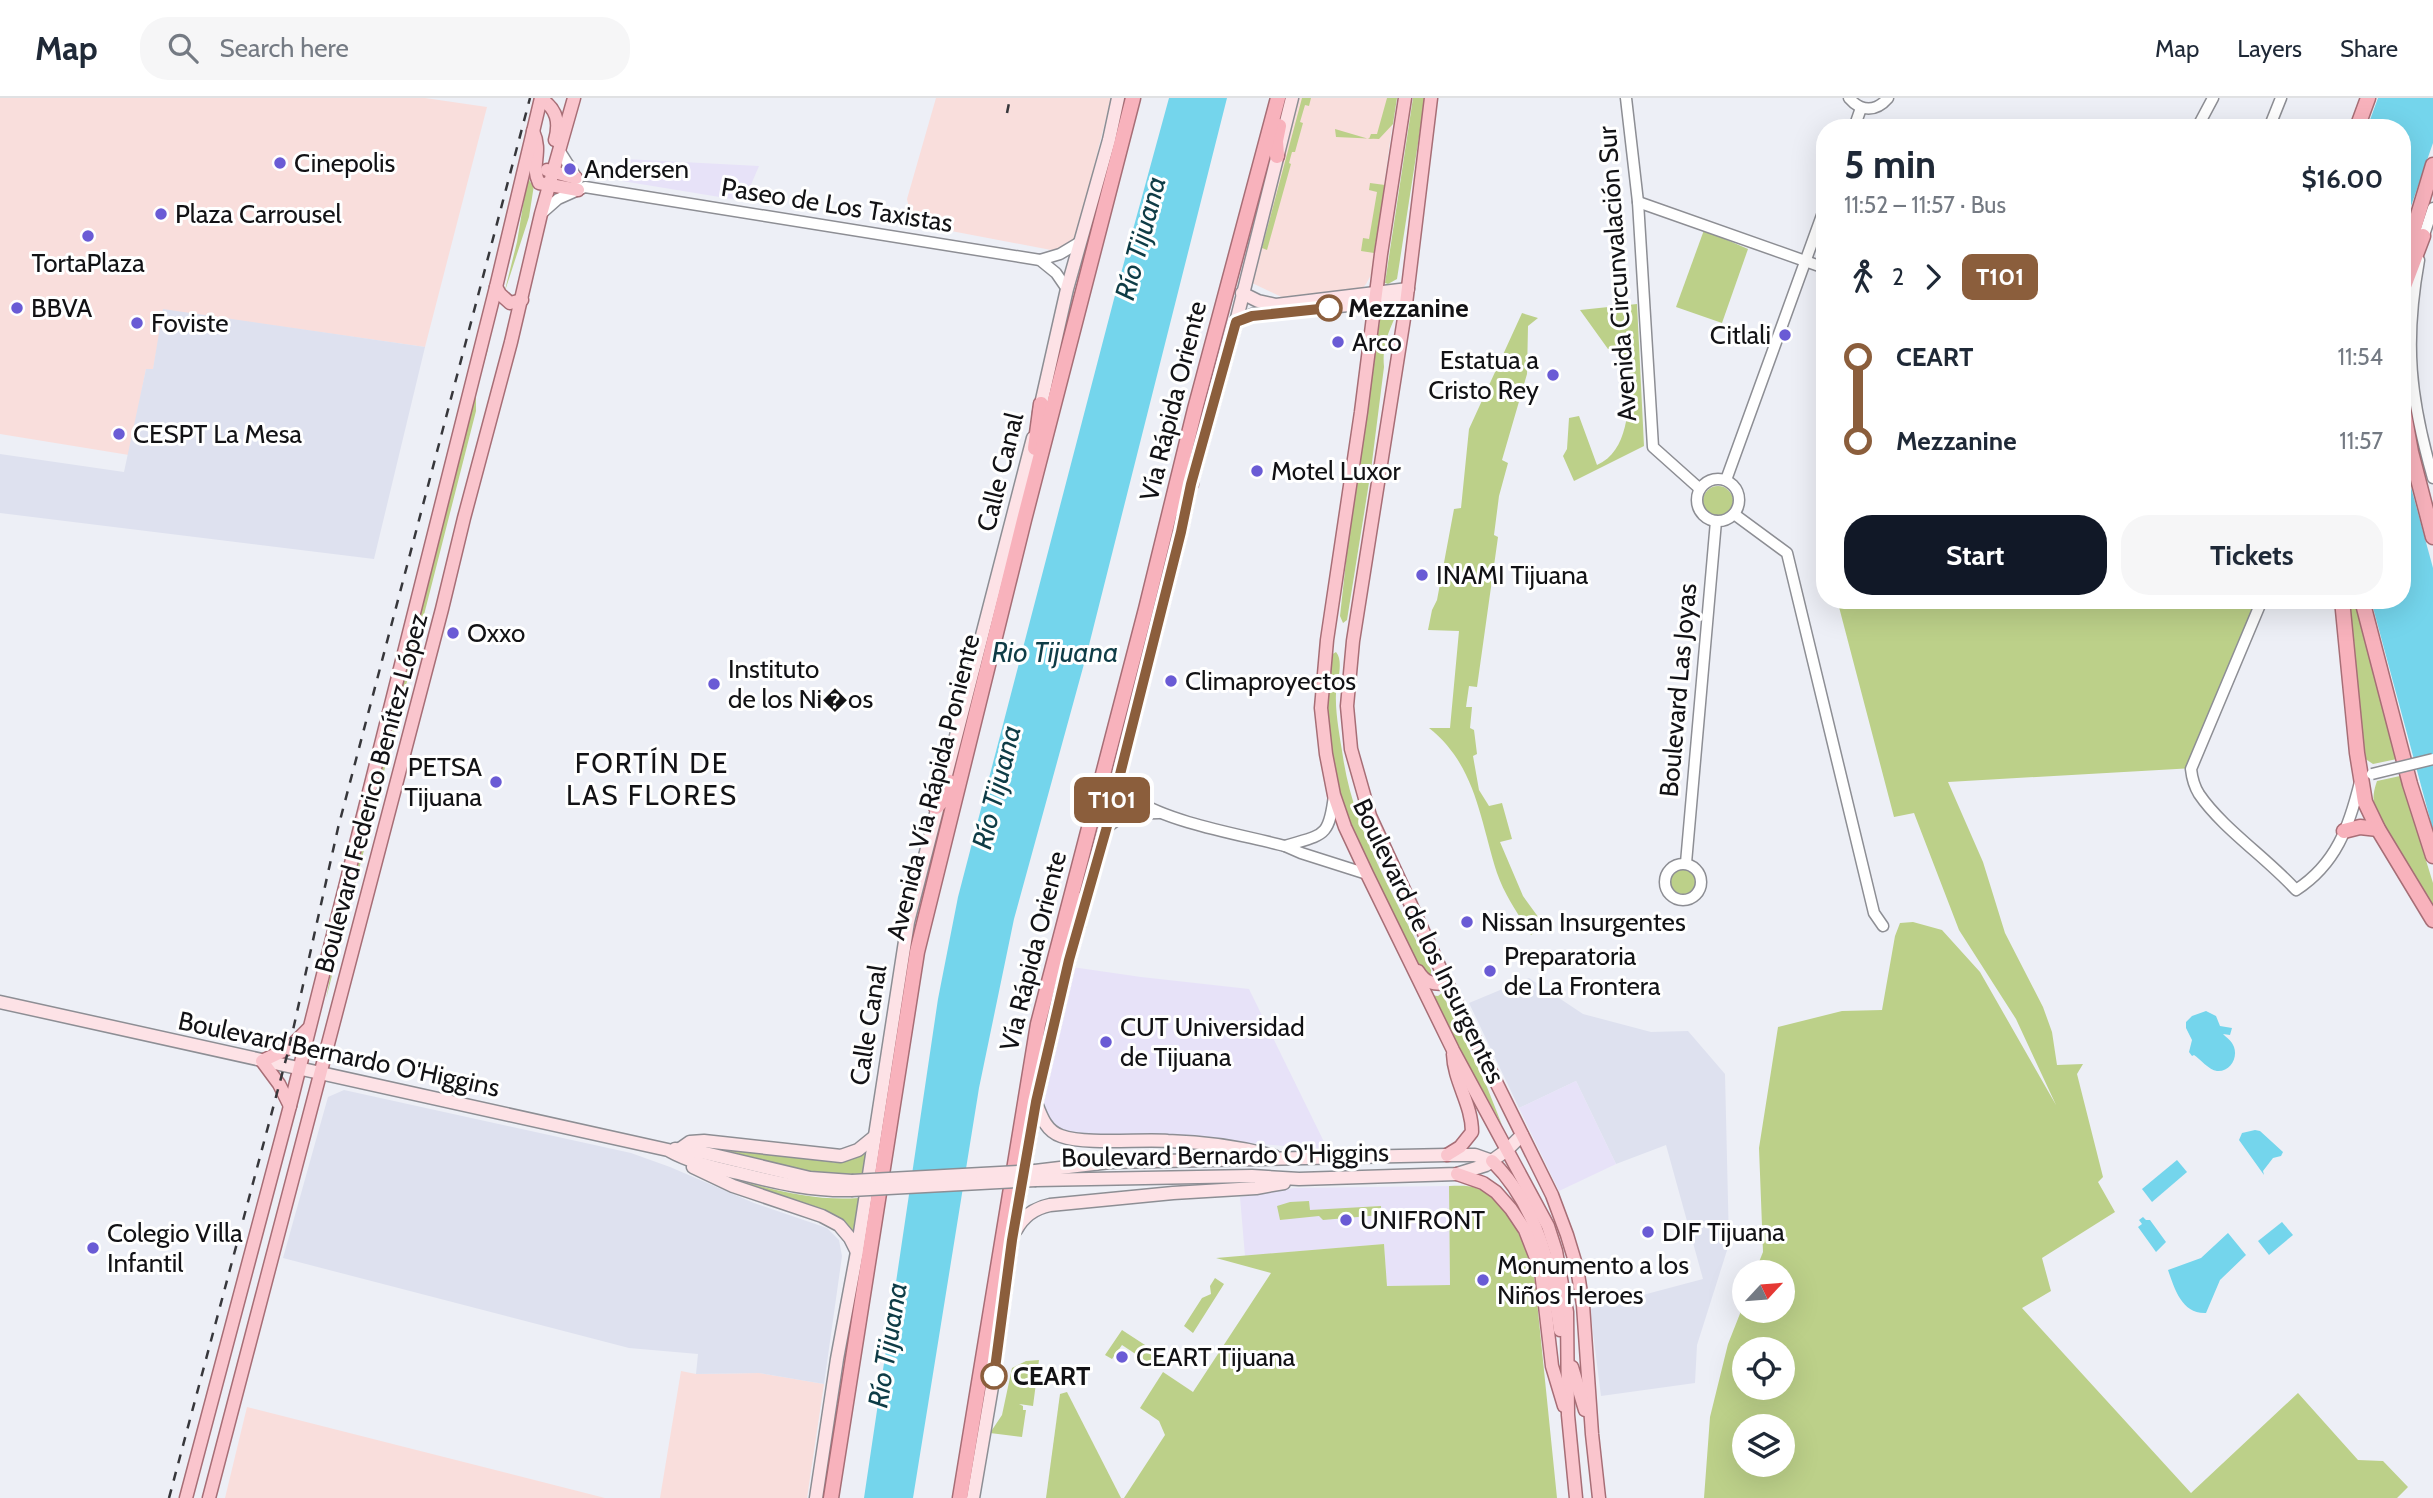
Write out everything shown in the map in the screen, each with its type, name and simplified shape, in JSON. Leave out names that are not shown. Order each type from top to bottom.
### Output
[{"type":"highway","points":[[1111,129],[1117,122],[1125,98]]},
{"type":"highway","name":"Avenida Vía Rápida Poniente","points":[[831,1498],[917,952],[1024,520],[1133,98]]},
{"type":"highway","name":"Vía Rápida Oriente","points":[[960,1498],[1006,1203],[1038,1024],[1195,409],[1279,98]]},
{"type":"highway","points":[[1277,156],[1276,141],[1286,98]]},
{"type":"highway","points":[[2360,119],[2368,98]]},
{"type":"highway","points":[[2411,238],[2433,165]]},
{"type":"highway","points":[[2411,268],[2423,236]]},
{"type":"highway","points":[[1024,520],[1041,404]]},
{"type":"highway","points":[[2411,452],[2433,537]]},
{"type":"highway","points":[[1146,609],[1153,598],[1183,494],[1191,484]]},
{"type":"highway","points":[[2343,609],[2366,777],[2365,802],[2378,829],[2433,920]]},
{"type":"highway","points":[[2364,609],[2410,784],[2433,856]]},
{"type":"highway","points":[[936,807],[946,794],[982,670],[993,648]]},
{"type":"highway","points":[[1078,926],[1075,919],[1076,910],[1116,755],[1113,735]]},
{"type":"highway","points":[[2344,831],[2360,827],[2378,829]]},
{"type":"main road","name":"Boulevard Federico Benítez López","points":[[186,1498],[290,1106],[496,287],[540,98]]},
{"type":"main road","points":[[533,250],[531,231],[548,178],[557,132],[557,119],[553,108],[540,98]]},
{"type":"main road","name":"Boulevard Federico Benítez López","points":[[209,1498],[522,300],[548,178],[574,98]]},
{"type":"main road","points":[[1041,404],[1067,289],[1118,98]]},
{"type":"main road","points":[[973,1498],[1036,1102],[1078,926],[1106,830],[1191,484],[1236,322],[1292,98]]},
{"type":"main road","name":"Boulevard de los Insurgentes","points":[[1405,98],[1322,695],[1326,754],[1334,795],[1345,827],[1367,874],[1453,1050],[1548,1226],[1556,1251],[1567,1312],[1568,1415],[1576,1498]]},
{"type":"main road","name":"Boulevard de los Insurgentes","points":[[1431,98],[1407,294],[1353,641],[1347,706],[1351,749],[1370,816],[1447,984],[1552,1195],[1577,1268],[1583,1305],[1592,1434],[1600,1498]]},
{"type":"main road","points":[[533,131],[538,142],[538,183],[548,178],[579,185]]},
{"type":"main road","points":[[496,287],[510,303],[522,300]]},
{"type":"main road","points":[[1242,293],[1268,305],[1376,298]]},
{"type":"main road","points":[[1236,322],[1252,316],[1407,294]]},
{"type":"main road","name":"Calle Canal","points":[[816,1498],[908,922],[1041,404]]},
{"type":"main road","points":[[1403,948],[1422,978],[1431,984],[1447,984]]},
{"type":"main road","name":"Boulevard Bernardo O'Higgins","points":[[0,1002],[676,1152],[697,1164],[827,1191],[851,1185],[1035,1175],[1252,1176],[1299,1179],[1457,1174],[1477,1170],[1492,1161],[1522,1135]]},
{"type":"main road","points":[[290,1106],[279,1084],[262,1061],[289,1048],[309,1028]]},
{"type":"main road","points":[[1447,1155],[1460,1147],[1472,1132],[1470,1110],[1453,1068],[1453,1050]]},
{"type":"main road","points":[[1036,1102],[1042,1120],[1060,1136],[1228,1146],[1292,1160]]},
{"type":"main road","points":[[857,1252],[839,1224],[711,1178],[676,1152],[690,1142],[704,1141],[841,1156],[864,1146],[874,1137]]},
{"type":"main road","name":"Boulevard Bernardo O'Higgins","points":[[1035,1175],[1110,1163],[1447,1155],[1475,1155],[1492,1161]]},
{"type":"main road","points":[[1492,1161],[1517,1190],[1535,1228],[1549,1267],[1560,1331],[1592,1434]]},
{"type":"main road","points":[[1457,1174],[1483,1182],[1496,1192],[1525,1230],[1541,1271],[1552,1366],[1568,1415]]},
{"type":"main road","points":[[1012,1240],[1021,1221],[1032,1210],[1050,1205],[1256,1188],[1299,1179]]},
{"type":"street","name":"Avenida Circunvalación Sur","points":[[1626,98],[1638,202],[1653,447],[1700,489]]},
{"type":"street","points":[[1849,98],[1861,108],[1872,109],[1888,98]]},
{"type":"street","points":[[2202,119],[2213,98]]},
{"type":"street","points":[[2273,119],[2281,98]]},
{"type":"street","points":[[1857,119],[1861,108]]},
{"type":"street","points":[[541,214],[579,185],[559,150]]},
{"type":"street","name":"Paseo de Los Taxistas","points":[[579,185],[1040,260]]},
{"type":"street","points":[[1638,202],[1816,265]]},
{"type":"street","points":[[2411,320],[2423,236],[2433,208]]},
{"type":"street","points":[[1726,480],[1816,233]]},
{"type":"street","points":[[1040,260],[1060,254],[1080,242]]},
{"type":"street","points":[[1040,260],[1056,272],[1067,289]]},
{"type":"street","points":[[2411,360],[2416,412],[2433,478]]},
{"type":"street","points":[[1711,480],[1726,480],[1739,494],[1739,504],[1734,514],[1727,519],[1709,519],[1697,503],[1700,489],[1711,480]]},
{"type":"street","points":[[1734,514],[1787,553],[1874,913],[1883,926]]},
{"type":"street","name":"Boulevard Las Joyas","points":[[1686,863],[1716,521]]},
{"type":"street","points":[[2258,609],[2191,769],[2198,793],[2219,818],[2296,890],[2314,878],[2326,864],[2344,831],[2366,777],[2433,759]]},
{"type":"street","points":[[1118,774],[1128,793],[1162,813],[1285,846],[1367,874]]},
{"type":"street","points":[[1285,846],[1320,836],[1331,819],[1334,795]]},
{"type":"street","points":[[1106,830],[1124,815],[1162,813]]},
{"type":"shaded area","points":[[0,98],[425,98],[487,107],[425,347],[164,310],[153,370],[146,369],[129,455],[0,434]]},
{"type":"shaded area","points":[[936,98],[1111,98],[1077,235],[1072,243],[1051,250],[925,226],[916,221],[910,212],[907,199]]},
{"type":"shaded area","points":[[1298,98],[1396,98],[1372,273],[1361,290],[1290,301],[1250,282]]},
{"type":"shaded area","points":[[625,159],[759,166],[744,201],[622,181]]},
{"type":"shaded area","points":[[163,309],[425,347],[374,559],[0,513],[0,454],[124,472],[146,369],[153,369]]},
{"type":"shaded area","points":[[1065,966],[1249,989],[1328,1150],[1215,1140],[1076,1137],[1051,1132],[1040,1095]]},
{"type":"shaded area","points":[[1529,978],[1583,1014],[1651,1032],[1688,1031],[1725,1074],[1729,1244],[1697,1345],[1695,1383],[1601,1396],[1590,1309],[1703,1279],[1666,1145],[1616,1164],[1576,1081],[1519,1108],[1469,1003]]},
{"type":"shaded area","points":[[1576,1081],[1616,1164],[1559,1191],[1519,1108]]},
{"type":"shaded area","points":[[344,1090],[631,1153],[754,1203],[827,1228],[839,1240],[842,1256],[824,1384],[759,1373],[696,1374],[698,1354],[629,1348],[283,1258],[328,1097]]},
{"type":"shaded area","name":"UNIFRONT","points":[[1449,1186],[1450,1285],[1387,1286],[1384,1244],[1245,1256],[1240,1197],[1294,1188]]},
{"type":"shaded area","points":[[681,1371],[696,1374],[759,1373],[824,1384],[807,1498],[660,1498]]},
{"type":"shaded area","points":[[247,1407],[558,1486],[605,1498],[225,1498]]},
{"type":"green space","points":[[1302,98],[1311,98],[1309,106],[1305,105],[1300,122],[1303,123],[1295,152],[1292,152],[1267,250],[1262,248]]},
{"type":"green space","points":[[1387,98],[1397,98],[1393,124],[1379,139],[1369,139],[1371,134],[1377,134]]},
{"type":"green space","points":[[1413,98],[1425,98],[1397,279],[1388,284],[1385,283]]},
{"type":"green space","points":[[1335,129],[1367,138],[1336,137]]},
{"type":"green space","points":[[528,175],[534,185],[529,217],[504,294],[517,242]]},
{"type":"green space","points":[[1370,183],[1385,185],[1374,253],[1361,251],[1363,238],[1369,239],[1377,192],[1369,190]]},
{"type":"green space","points":[[1704,230],[1748,249],[1722,323],[1676,307]]},
{"type":"green space","points":[[1637,304],[1644,446],[1574,481],[1563,456],[1567,449],[1569,418],[1579,416],[1597,465],[1608,458],[1615,450],[1625,427],[1631,377],[1580,310]]},
{"type":"green space","points":[[1390,309],[1395,311],[1396,315],[1385,346],[1371,470],[1347,620],[1343,623],[1340,616],[1349,534],[1381,313]]},
{"type":"green space","points":[[1522,313],[1538,318],[1528,326],[1527,374],[1502,460],[1508,463],[1499,496],[1494,535],[1498,537],[1477,687],[1469,686],[1466,707],[1472,707],[1470,728],[1474,730],[1477,754],[1473,756],[1479,790],[1489,806],[1502,803],[1512,839],[1500,842],[1523,896],[1544,925],[1531,935],[1500,881],[1467,776],[1445,743],[1429,728],[1450,728],[1459,631],[1428,630],[1437,600],[1454,509],[1461,508],[1469,429]]},
{"type":"green space","points":[[487,340],[488,349],[476,392],[476,411],[326,999],[343,908]]},
{"type":"green space","points":[[1718,486],[1724,487],[1732,495],[1732,507],[1724,515],[1718,516],[1712,515],[1704,507],[1703,501],[1704,495],[1712,487]]},
{"type":"green space","points":[[1840,609],[2259,609],[2194,768],[1948,782],[1983,862],[2005,933],[2043,1007],[2052,1032],[2057,1065],[2083,1064],[2077,1074],[2103,1177],[2098,1182],[2115,1212],[2042,1258],[2051,1291],[2022,1308],[2191,1493],[2298,1393],[2358,1460],[2383,1461],[2408,1487],[2397,1498],[1704,1498],[1710,1417],[1728,1344],[1736,1323],[1796,1323],[1796,1260],[1760,1260],[1763,1252],[1759,1148],[1778,1027],[1842,1011],[1882,1010],[1895,936],[1900,923],[1913,922],[1942,930],[1980,972],[2056,1105],[2016,1019],[1959,930],[1914,813],[1894,817]]},
{"type":"green space","points":[[2349,609],[2359,609],[2397,759],[2373,764],[2364,758]]},
{"type":"green space","points":[[1336,652],[1340,666],[1336,693],[1337,717],[1343,757],[1357,813],[1379,866],[1431,970],[1431,977],[1426,978],[1371,869],[1351,827],[1336,784],[1329,749],[1328,695],[1331,655]]},
{"type":"green space","points":[[2400,776],[2433,883],[2433,907],[2393,847],[2375,808],[2377,781]]},
{"type":"green space","points":[[1684,867],[1690,868],[1698,876],[1698,888],[1690,896],[1684,897],[1678,896],[1670,888],[1669,882],[1670,876],[1678,868]]},
{"type":"green space","points":[[1442,993],[1502,1125],[1430,995],[1438,996]]},
{"type":"green space","points":[[702,1145],[839,1163],[866,1152],[863,1173],[859,1176],[818,1173]]},
{"type":"green space","points":[[711,1172],[802,1195],[859,1198],[853,1239],[850,1234]]},
{"type":"green space","points":[[1449,1186],[1476,1188],[1488,1194],[1508,1215],[1527,1255],[1535,1282],[1557,1498],[1124,1498],[1165,1435],[1159,1421],[1140,1408],[1163,1372],[1193,1392],[1271,1273],[1216,1258],[1384,1244],[1387,1286],[1450,1285]]},
{"type":"green space","points":[[1309,1201],[1310,1210],[1381,1206],[1381,1215],[1323,1220],[1319,1216],[1280,1220],[1277,1206]]},
{"type":"green space","points":[[1215,1278],[1224,1284],[1193,1333],[1184,1326],[1202,1298],[1211,1294],[1210,1286]]},
{"type":"green space","points":[[1122,1330],[1165,1358],[1158,1369],[1122,1345],[1112,1359],[1105,1355]]},
{"type":"green space","points":[[1039,1360],[1033,1406],[1019,1404],[1026,1410],[1022,1437],[990,1433],[1002,1415],[1012,1368],[1026,1361]]},
{"type":"green space","points":[[1067,1392],[1121,1498],[1046,1498],[1060,1394]]},
{"type":"water","name":"Rio Tijuana","points":[[1169,98],[1227,98],[1087,653],[1014,919],[979,1088],[913,1498],[864,1498],[938,999],[958,897]]},
{"type":"water","points":[[2378,98],[2433,98],[2433,143],[2411,206],[2411,119],[2370,119]]},
{"type":"water","points":[[2411,487],[2433,568],[2433,830],[2373,609],[2411,609]]},
{"type":"water","points":[[2206,1011],[2216,1016],[2220,1026],[2232,1028],[2230,1035],[2223,1034],[2231,1041],[2235,1056],[2232,1064],[2222,1071],[2211,1069],[2189,1052],[2192,1040],[2186,1022],[2192,1016]]},
{"type":"water","points":[[2260,1131],[2283,1152],[2281,1156],[2273,1158],[2263,1171],[2264,1175],[2239,1140],[2242,1133]]},
{"type":"water","points":[[2177,1160],[2187,1172],[2152,1202],[2142,1189]]},
{"type":"water","points":[[2143,1217],[2150,1220],[2166,1242],[2156,1252],[2138,1227],[2142,1224],[2139,1220]]},
{"type":"water","points":[[2282,1222],[2293,1235],[2269,1255],[2258,1241]]},
{"type":"water","points":[[2228,1233],[2246,1255],[2220,1280],[2206,1313],[2191,1310],[2181,1299],[2168,1270],[2201,1258]]},
{"type":"railway","points":[[169,1498],[289,1048],[338,828],[530,98]]},
{"type":"railway","points":[[1007,113],[1010,98]]},
{"type":"bus line","name":"T101","points":[[994,1376],[1012,1240],[1036,1102],[1069,960],[1106,830],[1191,484],[1236,322],[1245,317],[1329,308]]},
{"type":"place","name":"Cinepolis","points":[[280,163]]},
{"type":"place","name":"Andersen","points":[[570,169]]},
{"type":"place","name":"Plaza Carrousel","points":[[161,214]]},
{"type":"place","name":"TortaPlaza","points":[[88,236]]},
{"type":"place","name":"BBVA","points":[[17,308]]},
{"type":"place","name":"Mezzanine","points":[[1329,308]]},
{"type":"place","name":"Foviste","points":[[137,323]]},
{"type":"place","name":"Citlali","points":[[1785,335]]},
{"type":"place","name":"Arco","points":[[1338,342]]},
{"type":"place","name":"Estatua a Cristo Rey","points":[[1553,375]]},
{"type":"place","name":"CESPT La Mesa","points":[[119,434]]},
{"type":"place","name":"Motel Luxor","points":[[1257,471]]},
{"type":"place","name":"INAMI Tijuana","points":[[1422,575]]},
{"type":"place","name":"Oxxo","points":[[453,633]]},
{"type":"place","name":"Climaproyectos","points":[[1171,681]]},
{"type":"place","name":"Instituto de los Ni�os","points":[[714,684]]},
{"type":"place","name":"PETSA Tijuana","points":[[496,782]]},
{"type":"place","name":"Nissan Insurgentes","points":[[1467,922]]},
{"type":"place","name":"Preparatoria de La Frontera","points":[[1490,971]]},
{"type":"place","name":"CUT Universidad de Tijuana","points":[[1106,1042]]},
{"type":"place","name":"UNIFRONT","points":[[1346,1220]]},
{"type":"place","name":"DIF Tijuana","points":[[1648,1232]]},
{"type":"place","name":"Colegio Villa Infantil","points":[[93,1248]]},
{"type":"place","name":"Monumento a los Niños Heroes","points":[[1483,1280]]},
{"type":"place","name":"CEART Tijuana","points":[[1122,1357]]},
{"type":"place","name":"CEART","points":[[994,1376]]},
{"type":"district","name":"FORTÍN DE LAS FLORES","points":[[652,779]]},
{"type":"water label","name":"Río Tijuana","points":[[1140,238]]},
{"type":"water label","name":"Río Tijuana","points":[[996,787]]},
{"type":"water label","name":"Río Tijuana","points":[[887,1345]]}]
